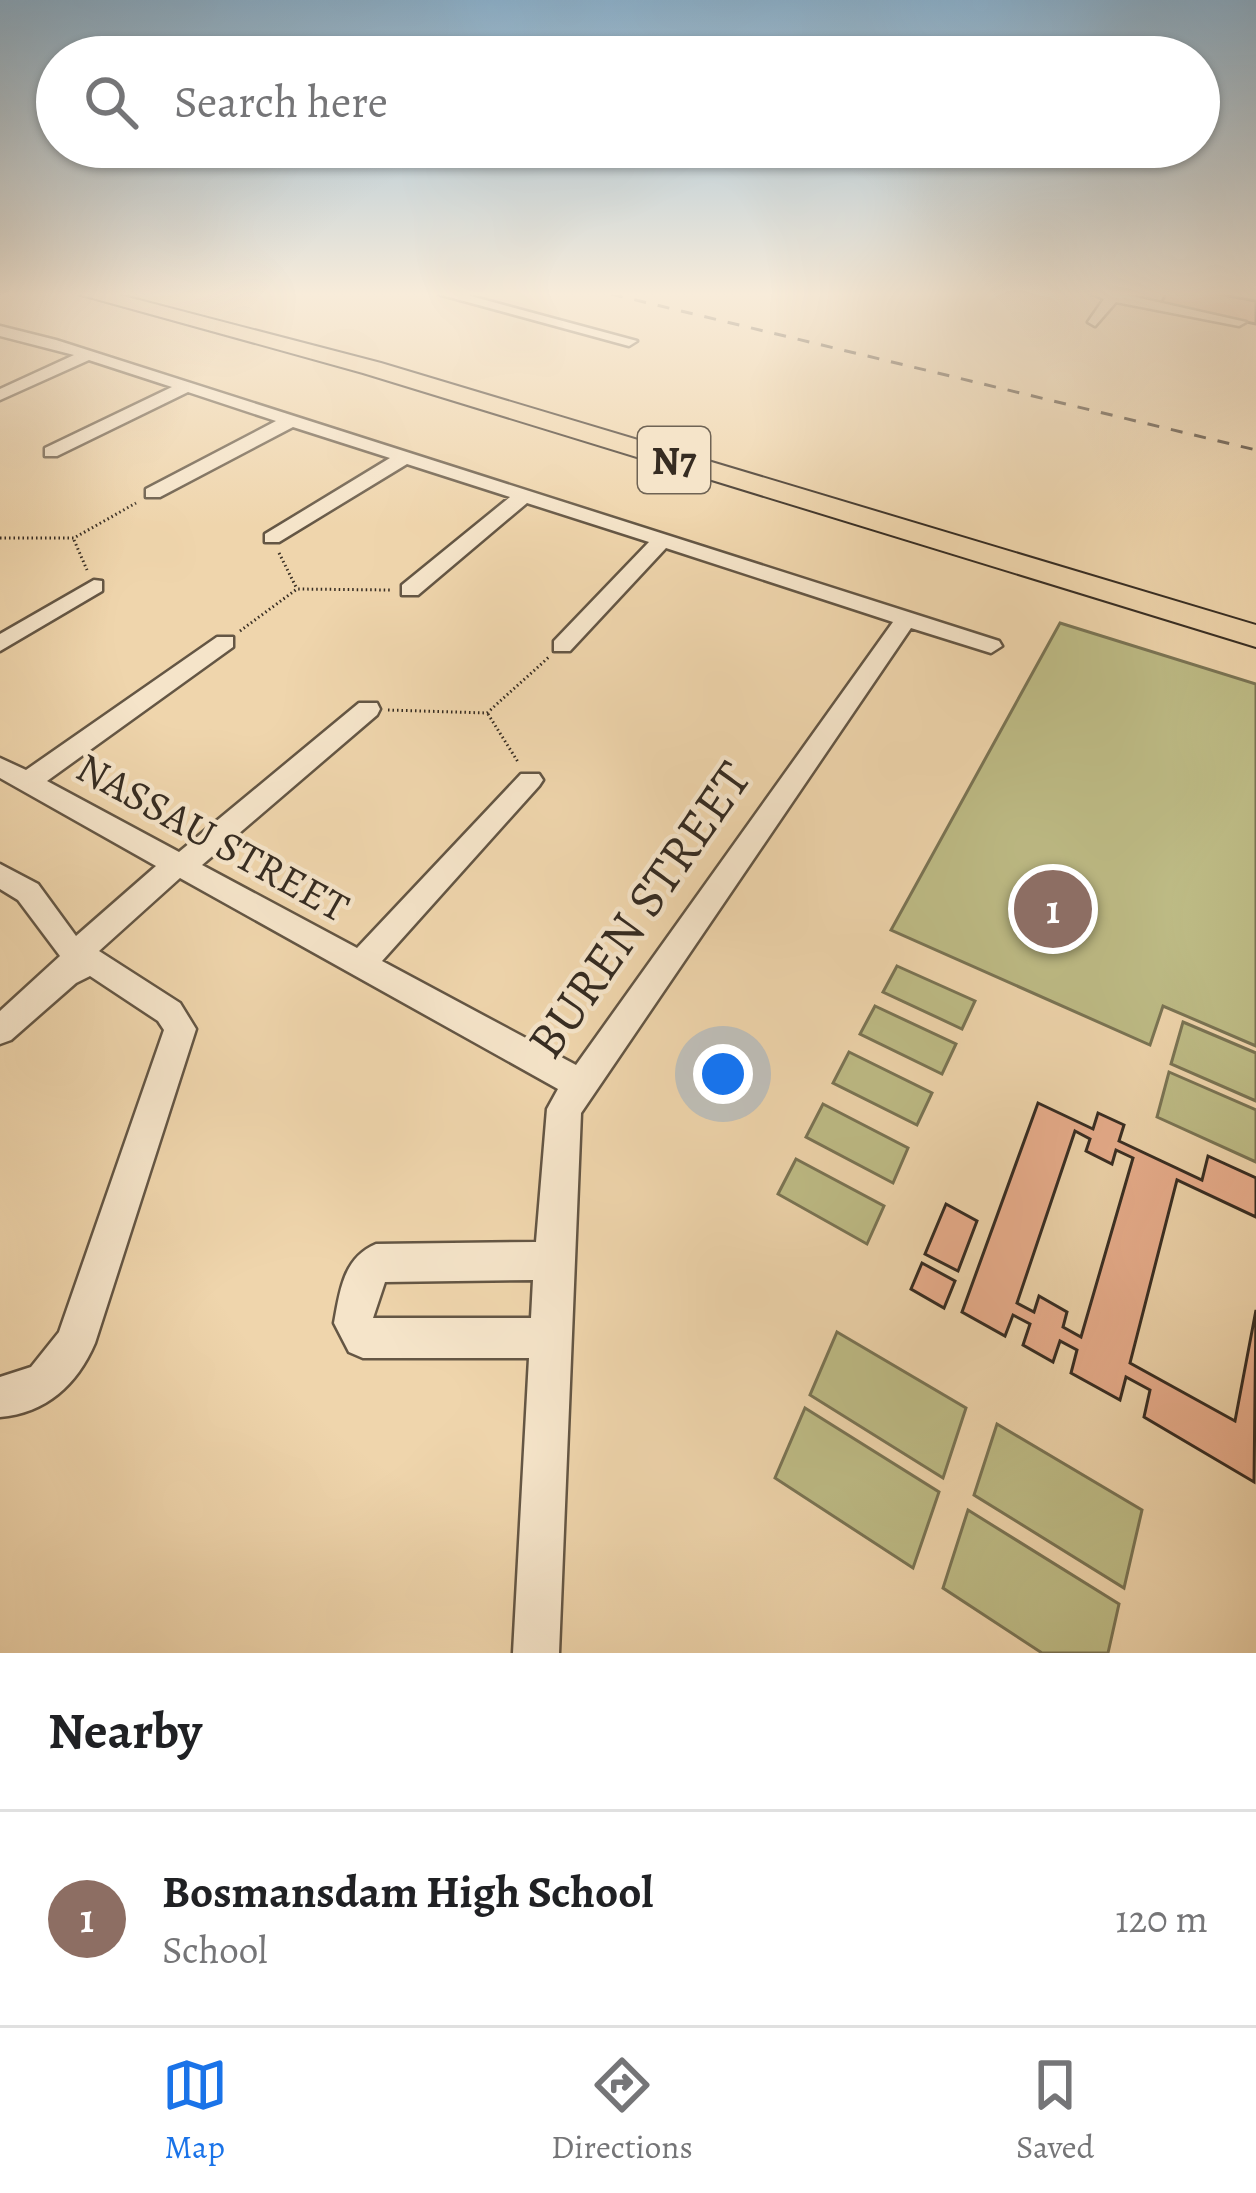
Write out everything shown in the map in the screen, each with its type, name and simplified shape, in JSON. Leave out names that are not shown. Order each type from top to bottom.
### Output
[{"type":"highway","name":"N7","points":[[382,371],[1256,636]]},
{"type":"highway","name":"N7","points":[[447,371],[1256,607]]},
{"type":"street","points":[[0,394],[52,371]]},
{"type":"street","points":[[137,371],[992,646]]},
{"type":"street","points":[[51,452],[186,387]]},
{"type":"street","points":[[153,493],[290,421]]},
{"type":"street","points":[[272,538],[405,457]]},
{"type":"street","points":[[410,590],[524,495]]},
{"type":"street","points":[[562,646],[661,541]]},
{"type":"street","points":[[0,644],[94,586]]},
{"type":"street","name":"BUREN STREET","points":[[536,1653],[561,1124],[579,1084],[906,619]]},
{"type":"street","name":"NASSAU STREET","points":[[27,782],[225,642]]},
{"type":"street","name":"NASSAU STREET","points":[[190,863],[368,709]]},
{"type":"street","name":"NASSAU STREET","points":[[0,767],[190,863],[359,965],[579,1084]]},
{"type":"street","name":"NASSAU STREET","points":[[359,965],[530,780]]},
{"type":"street","points":[[0,1030],[190,863]]},
{"type":"street","points":[[0,875],[28,892],[78,964],[169,1012],[180,1029],[75,1343],[56,1373],[38,1389],[0,1397]]},
{"type":"street","points":[[550,1338],[363,1338],[353,1323],[362,1279],[376,1263],[553,1261]]},
{"type":"path","points":[[0,538],[74,538],[153,493]]},
{"type":"path","points":[[74,538],[94,586]]},
{"type":"path","points":[[272,538],[297,589]]},
{"type":"path","points":[[225,642],[297,589],[410,590]]},
{"type":"path","points":[[368,709],[487,712],[562,646]]},
{"type":"path","points":[[487,712],[530,780]]},
{"type":"shaded area","points":[[1060,623],[1256,684],[1256,1046],[1163,1006],[1150,1045],[891,930]]},
{"type":"shaded area","points":[[897,966],[975,1001],[962,1029],[883,992]]},
{"type":"shaded area","points":[[875,1006],[956,1044],[942,1074],[860,1034]]},
{"type":"shaded area","points":[[1183,1022],[1256,1053],[1256,1101],[1171,1064]]},
{"type":"shaded area","points":[[849,1052],[932,1093],[917,1125],[833,1083]]},
{"type":"shaded area","points":[[1169,1072],[1256,1110],[1256,1162],[1157,1117]]},
{"type":"shaded area","points":[[823,1104],[908,1148],[893,1183],[806,1137]]},
{"type":"shaded area","points":[[796,1159],[884,1206],[867,1244],[778,1194]]},
{"type":"shaded area","points":[[837,1332],[966,1408],[943,1478],[810,1395]]},
{"type":"shaded area","points":[[805,1408],[939,1492],[913,1568],[775,1478]]},
{"type":"shaded area","points":[[997,1424],[1142,1510],[1124,1588],[974,1495]]},
{"type":"shaded area","points":[[968,1510],[1119,1604],[1108,1653],[1042,1653],[943,1588]]},
{"type":"building","points":[[1038,1103],[1093,1129],[1098,1113],[1124,1125],[1119,1141],[1202,1180],[1208,1156],[1256,1178],[1256,1217],[1177,1180],[1130,1363],[1235,1421],[1256,1310],[1254,1482],[1144,1417],[1150,1390],[1126,1377],[1120,1400],[1071,1373],[1077,1350],[1060,1341],[1053,1362],[1023,1345],[1030,1324],[1013,1315],[1005,1336],[962,1312]],"holes":[[[1075,1131],[1090,1139],[1086,1151],[1112,1164],[1116,1150],[1133,1158],[1081,1337],[1063,1327],[1067,1312],[1039,1296],[1034,1312],[1017,1303]]]},
{"type":"building","points":[[946,1204],[977,1221],[958,1271],[925,1254]]},
{"type":"building","points":[[922,1263],[955,1281],[944,1308],[911,1289]]},
{"type":"railway","points":[[930,371],[1256,450]]},
{"type":"place","name":"Bosmansdam High School","points":[[1053,909]]}]
